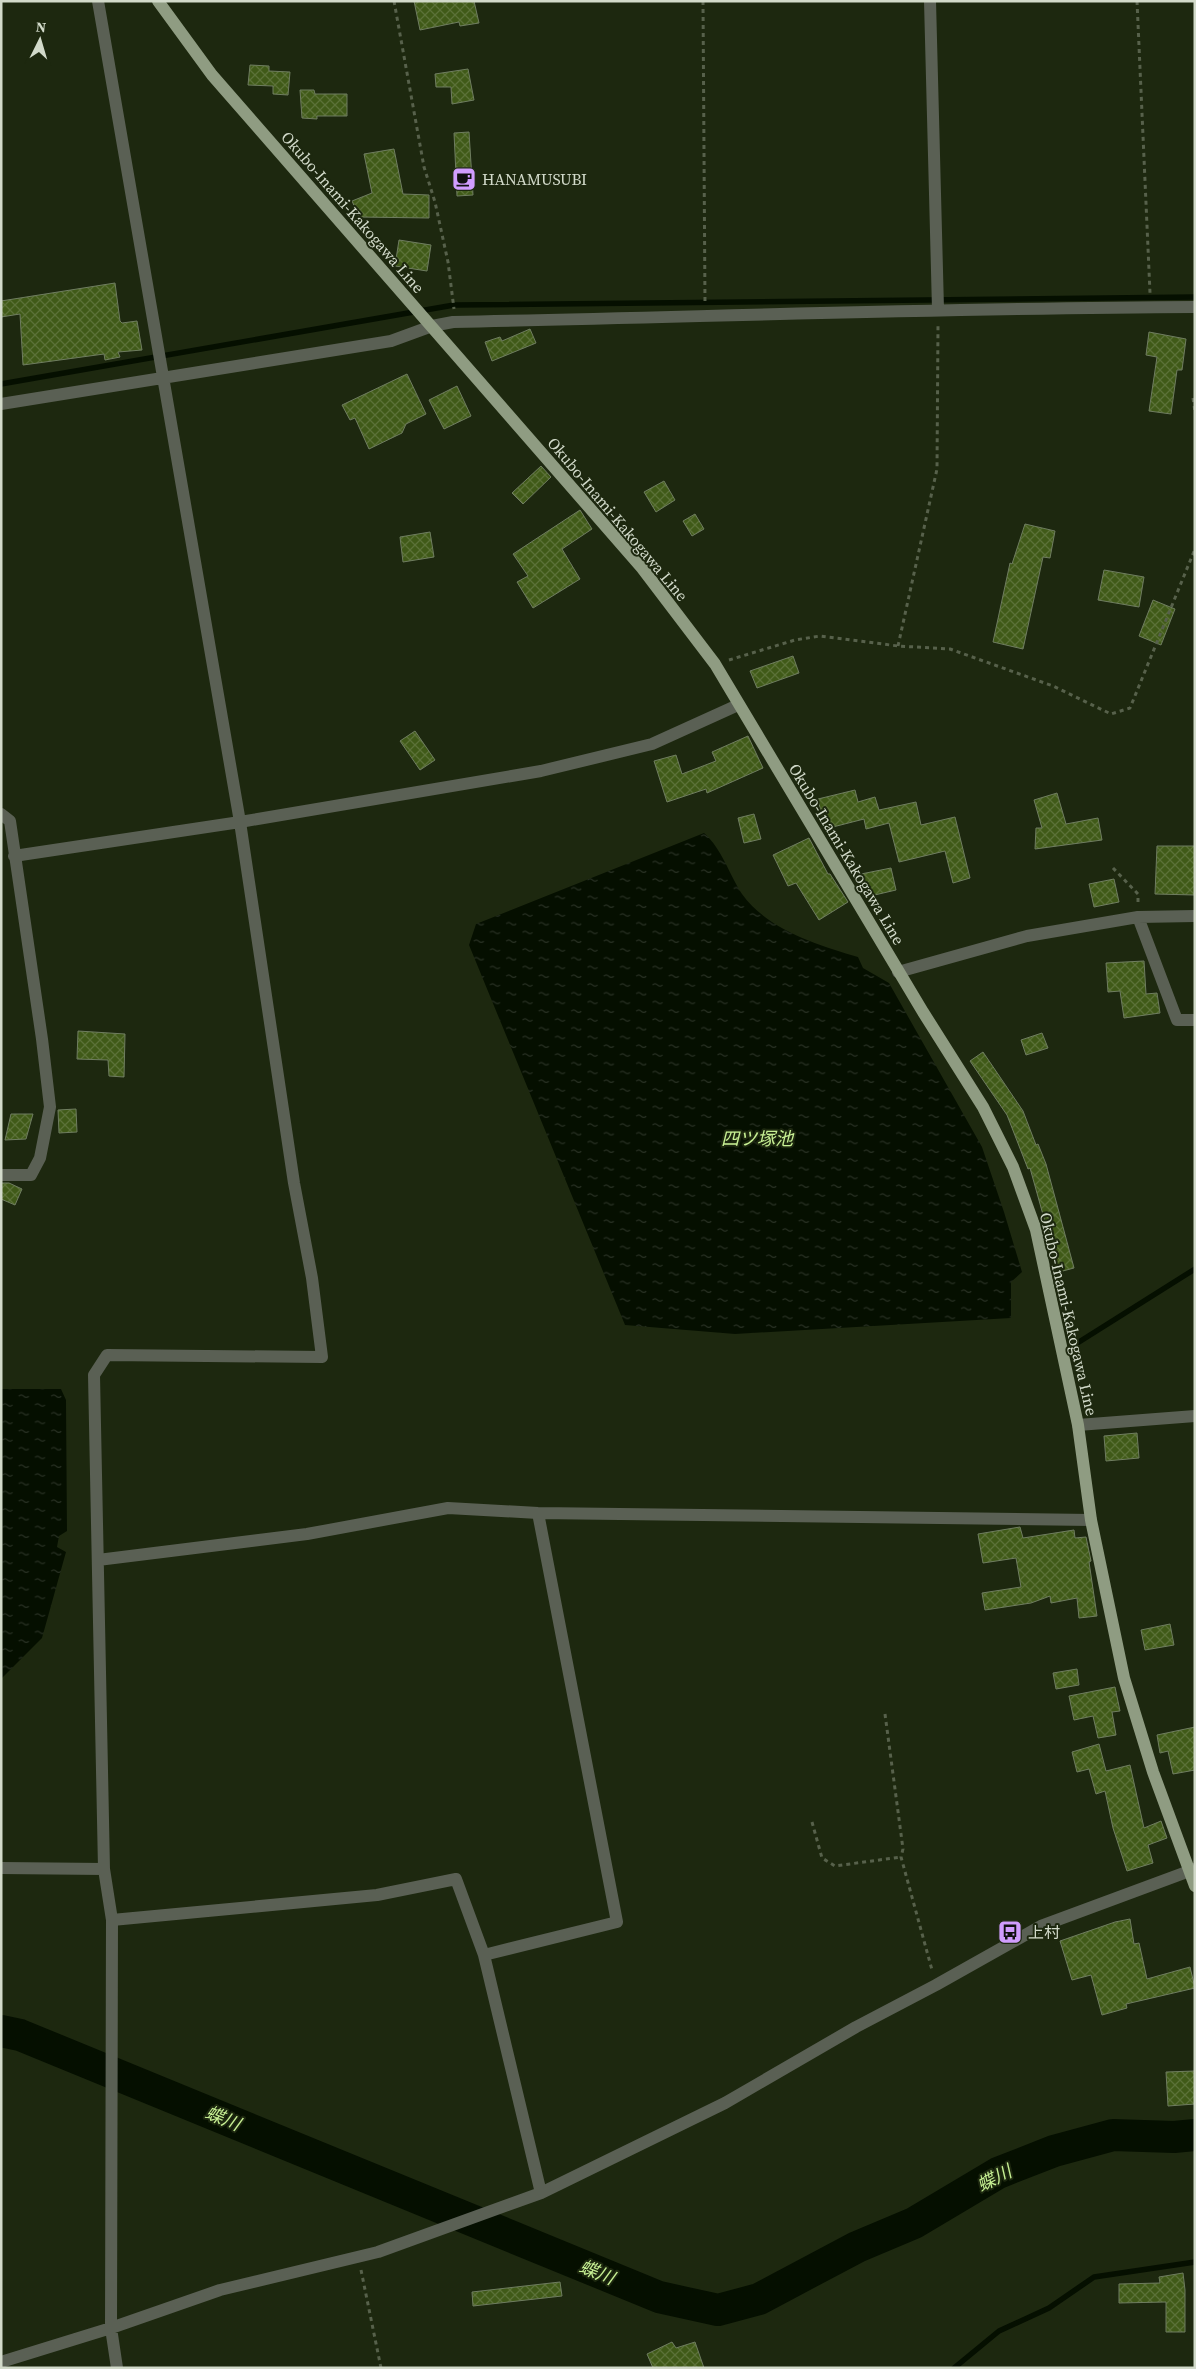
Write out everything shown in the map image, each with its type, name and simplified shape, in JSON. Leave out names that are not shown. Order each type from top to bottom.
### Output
[{"type":"main road","name":"Okubo-Inami-Kakogawa Line","points":[[158,1],[212,75],[642,568],[715,664],[898,972],[983,1107],[1013,1167],[1036,1230],[1078,1425],[1090,1520],[1124,1678],[1153,1772],[1193,1869],[1195,1886]]},
{"type":"street","points":[[98,1],[240,822],[294,1183],[312,1278],[322,1357],[107,1355],[94,1375],[104,1869],[112,1920],[111,2328],[117,2368]]},
{"type":"street","points":[[930,1],[938,309]]},
{"type":"street","points":[[1,404],[391,341],[432,326],[453,322],[705,317],[938,309],[1195,307]]},
{"type":"street","points":[[14,856],[240,822],[551,769],[652,744],[738,705]]},
{"type":"street","points":[[1,814],[10,821],[50,1107],[40,1158],[31,1176],[1,1175]]},
{"type":"street","points":[[898,972],[1027,936],[1138,917],[1195,916]]},
{"type":"street","points":[[1138,917],[1177,1020],[1195,1020]]},
{"type":"street","points":[[1078,1425],[1195,1416]]},
{"type":"street","points":[[98,1560],[307,1534],[448,1508],[538,1513],[1090,1520]]},
{"type":"street","points":[[484,1955],[617,1922],[538,1513]]},
{"type":"street","points":[[1,1868],[104,1869]]},
{"type":"street","points":[[1,2362],[111,2328],[220,2290],[378,2252],[541,2194],[725,2103],[856,2026],[936,1985],[1041,1926],[1193,1869]]},
{"type":"street","points":[[112,1920],[186,1911],[377,1895],[456,1878],[484,1955],[541,2194]]},
{"type":"path","points":[[394,1],[424,167],[435,202],[448,262],[454,305],[453,322]]},
{"type":"path","points":[[703,1],[705,317]]},
{"type":"path","points":[[1137,1],[1151,307]]},
{"type":"path","points":[[898,646],[937,469],[938,309]]},
{"type":"path","points":[[1193,398],[1195,412]]},
{"type":"path","points":[[715,664],[794,640],[820,636],[898,646],[950,650],[1053,686],[1111,714],[1130,708],[1195,549]]},
{"type":"path","points":[[1113,868],[1138,894],[1138,917]]},
{"type":"path","points":[[885,1714],[903,1848],[901,1857],[936,1985]]},
{"type":"path","points":[[812,1822],[822,1858],[835,1866],[901,1857]]},
{"type":"path","points":[[358,2258],[382,2368]]},
{"type":"water","name":"四ツ塚池","points":[[704,833],[721,854],[742,894],[765,917],[780,927],[811,941],[858,957],[863,968],[889,983],[982,1147],[1022,1272],[1011,1282],[1011,1318],[735,1334],[625,1325],[469,945],[476,924]]},
{"type":"water","points":[[1,1389],[61,1389],[66,1400],[67,1531],[59,1536],[57,1547],[66,1552],[42,1638],[1,1679]]},
{"type":"building","points":[[414,1],[474,1],[479,23],[460,26],[459,22],[420,30]]},
{"type":"building","points":[[250,65],[269,66],[269,71],[290,72],[288,95],[273,94],[273,86],[248,85]]},
{"type":"building","points":[[468,69],[474,100],[452,104],[451,87],[436,87],[435,74]]},
{"type":"building","points":[[300,90],[314,90],[315,94],[347,94],[347,116],[317,116],[317,119],[302,118]]},
{"type":"building","name":"HANAMUSUBI","points":[[469,132],[473,195],[457,196],[454,133]]},
{"type":"building","points":[[394,149],[403,194],[429,195],[429,218],[359,217],[352,201],[372,193],[364,154]]},
{"type":"building","points":[[399,240],[431,245],[427,271],[395,266]]},
{"type":"building","points":[[115,283],[120,321],[122,323],[137,321],[142,350],[118,352],[120,357],[105,360],[104,354],[23,365],[20,314],[1,317],[1,301]]},
{"type":"building","points":[[530,329],[536,343],[492,361],[485,342],[500,337],[502,341]]},
{"type":"building","points":[[1149,332],[1186,339],[1182,370],[1177,370],[1171,414],[1149,411],[1157,357],[1146,355]]},
{"type":"building","points":[[407,374],[426,414],[406,424],[402,433],[369,449],[355,418],[350,420],[342,405]]},
{"type":"building","points":[[457,386],[471,416],[444,429],[429,400]]},
{"type":"building","points":[[541,466],[551,477],[523,504],[512,493]]},
{"type":"building","points":[[664,481],[675,500],[656,512],[644,492]]},
{"type":"building","points":[[580,510],[592,529],[562,549],[580,579],[533,608],[517,582],[528,576],[513,554]]},
{"type":"building","points":[[695,514],[704,529],[692,536],[683,521]]},
{"type":"building","points":[[1025,524],[1055,531],[1050,558],[1043,557],[1023,649],[993,642],[1010,563],[1012,564]]},
{"type":"building","points":[[430,532],[434,557],[403,562],[400,537]]},
{"type":"building","points":[[1104,570],[1144,577],[1139,607],[1098,600]]},
{"type":"building","points":[[1153,600],[1175,609],[1161,645],[1139,636]]},
{"type":"building","points":[[793,656],[799,673],[757,688],[750,671]]},
{"type":"building","points":[[415,731],[435,760],[420,770],[400,741]]},
{"type":"building","points":[[748,736],[763,768],[707,793],[706,789],[667,802],[654,761],[676,755],[682,774],[716,761],[712,752]]},
{"type":"building","points":[[855,790],[858,802],[875,797],[879,810],[916,802],[921,825],[955,817],[970,878],[953,883],[945,851],[899,862],[889,823],[866,829],[864,819],[825,829],[818,799]]},
{"type":"building","points":[[1057,793],[1066,824],[1098,818],[1102,840],[1035,849],[1036,828],[1042,828],[1034,800]]},
{"type":"building","points":[[754,814],[761,839],[744,843],[738,818]]},
{"type":"building","points":[[809,838],[828,874],[830,874],[848,902],[819,920],[796,883],[788,886],[773,855]]},
{"type":"building","points":[[1157,846],[1195,846],[1195,895],[1155,894]]},
{"type":"building","points":[[891,868],[896,890],[866,897],[861,874]]},
{"type":"building","points":[[1114,879],[1119,902],[1094,907],[1089,884]]},
{"type":"building","points":[[1144,961],[1146,994],[1157,993],[1160,1013],[1124,1018],[1120,991],[1108,992],[1106,963]]},
{"type":"building","points":[[78,1031],[125,1034],[124,1077],[109,1076],[108,1060],[77,1059]]},
{"type":"building","points":[[1042,1033],[1048,1048],[1026,1055],[1021,1040]]},
{"type":"building","points":[[983,1052],[1023,1111],[1036,1145],[1038,1144],[1046,1164],[1074,1268],[1059,1272],[1030,1168],[1028,1169],[1007,1115],[970,1061]]},
{"type":"building","points":[[76,1109],[77,1132],[59,1133],[58,1110]]},
{"type":"building","points":[[11,1114],[33,1114],[26,1139],[5,1140]]},
{"type":"building","points":[[1,1183],[9,1183],[22,1189],[15,1205],[1,1199]]},
{"type":"building","points":[[1137,1433],[1139,1458],[1106,1461],[1104,1436]]},
{"type":"building","points":[[1020,1527],[1023,1538],[1074,1530],[1075,1538],[1086,1537],[1091,1561],[1089,1562],[1097,1616],[1079,1618],[1077,1598],[1051,1603],[1050,1596],[1031,1603],[985,1610],[982,1593],[1021,1587],[1016,1558],[983,1563],[978,1534]]},
{"type":"building","points":[[1170,1624],[1174,1645],[1145,1650],[1141,1630]]},
{"type":"building","points":[[1077,1669],[1079,1685],[1056,1689],[1053,1673]]},
{"type":"building","points":[[1115,1687],[1120,1711],[1112,1712],[1116,1735],[1098,1738],[1093,1716],[1074,1720],[1069,1696]]},
{"type":"building","points":[[1195,1727],[1195,1770],[1173,1774],[1168,1751],[1160,1753],[1157,1735]]},
{"type":"building","points":[[1099,1744],[1106,1771],[1130,1765],[1144,1828],[1161,1821],[1167,1838],[1148,1845],[1153,1863],[1127,1871],[1113,1828],[1105,1791],[1096,1794],[1089,1769],[1077,1772],[1072,1752]]},
{"type":"building","points":[[1130,1919],[1134,1944],[1139,1943],[1147,1979],[1190,1967],[1195,1988],[1126,2004],[1127,2008],[1102,2015],[1091,1975],[1072,1980],[1060,1941],[1115,1922]]},
{"type":"building","points":[[1195,2071],[1195,2104],[1168,2106],[1166,2072]]},
{"type":"building","points":[[1183,2273],[1185,2332],[1166,2332],[1166,2302],[1119,2303],[1119,2284],[1160,2283],[1159,2277]]},
{"type":"building","points":[[560,2282],[562,2296],[473,2306],[472,2292]]},
{"type":"building","points":[[672,2342],[676,2348],[695,2342],[704,2368],[653,2368],[647,2354]]},
{"type":"waterway","points":[[1,384],[454,305],[1195,297]]},
{"type":"waterway","points":[[1079,1342],[1195,1269]]},
{"type":"waterway","name":"蝶川","points":[[1,2031],[20,2035],[659,2297],[718,2310],[759,2299],[857,2247],[914,2223],[998,2173],[1054,2151],[1113,2135],[1174,2137],[1195,2135]]},
{"type":"waterway","points":[[954,2368],[999,2331],[1049,2308],[1094,2277],[1195,2262]]},
{"type":"place","name":"HANAMUSUBI","points":[[464,179]]},
{"type":"place","name":"上村","points":[[1010,1932]]}]
